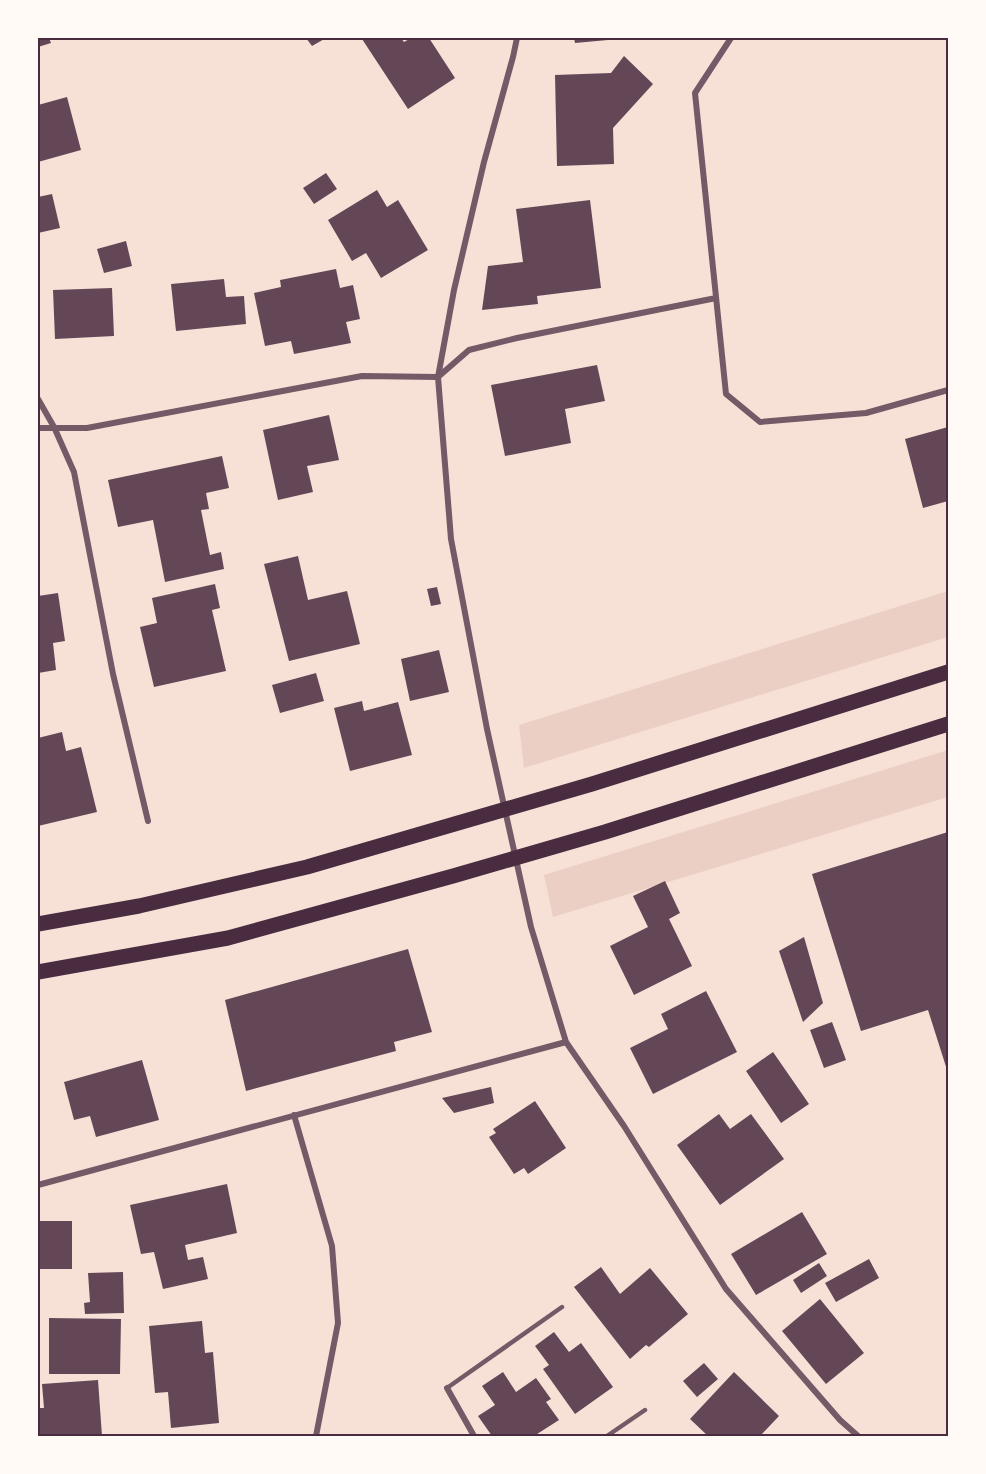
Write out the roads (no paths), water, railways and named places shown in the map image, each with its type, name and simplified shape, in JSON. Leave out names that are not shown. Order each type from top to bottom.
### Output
[{"type":"main road","points":[[38,924],[139,906],[307,867],[592,784],[948,672]]},
{"type":"main road","points":[[38,972],[228,938],[605,832],[948,724]]},
{"type":"street","points":[[517,38],[465,243],[438,378],[451,539],[482,705],[531,927],[566,1042],[624,1126],[726,1289],[840,1420],[858,1437]]},
{"type":"street","points":[[731,38],[695,93],[726,394],[760,422],[866,412],[948,390]]},
{"type":"street","points":[[38,428],[87,428],[362,376],[438,378],[469,350],[517,338],[716,298]]},
{"type":"street","points":[[38,399],[54,427],[74,472],[113,674],[148,821]]},
{"type":"street","points":[[38,1185],[566,1042]]},
{"type":"street","points":[[294,1115],[332,1246],[338,1323],[316,1437]]},
{"type":"street","points":[[447,1388],[474,1437]]},
{"type":"lane","points":[[447,1388],[562,1307]]},
{"type":"lane","points":[[607,1437],[645,1410]]}]
